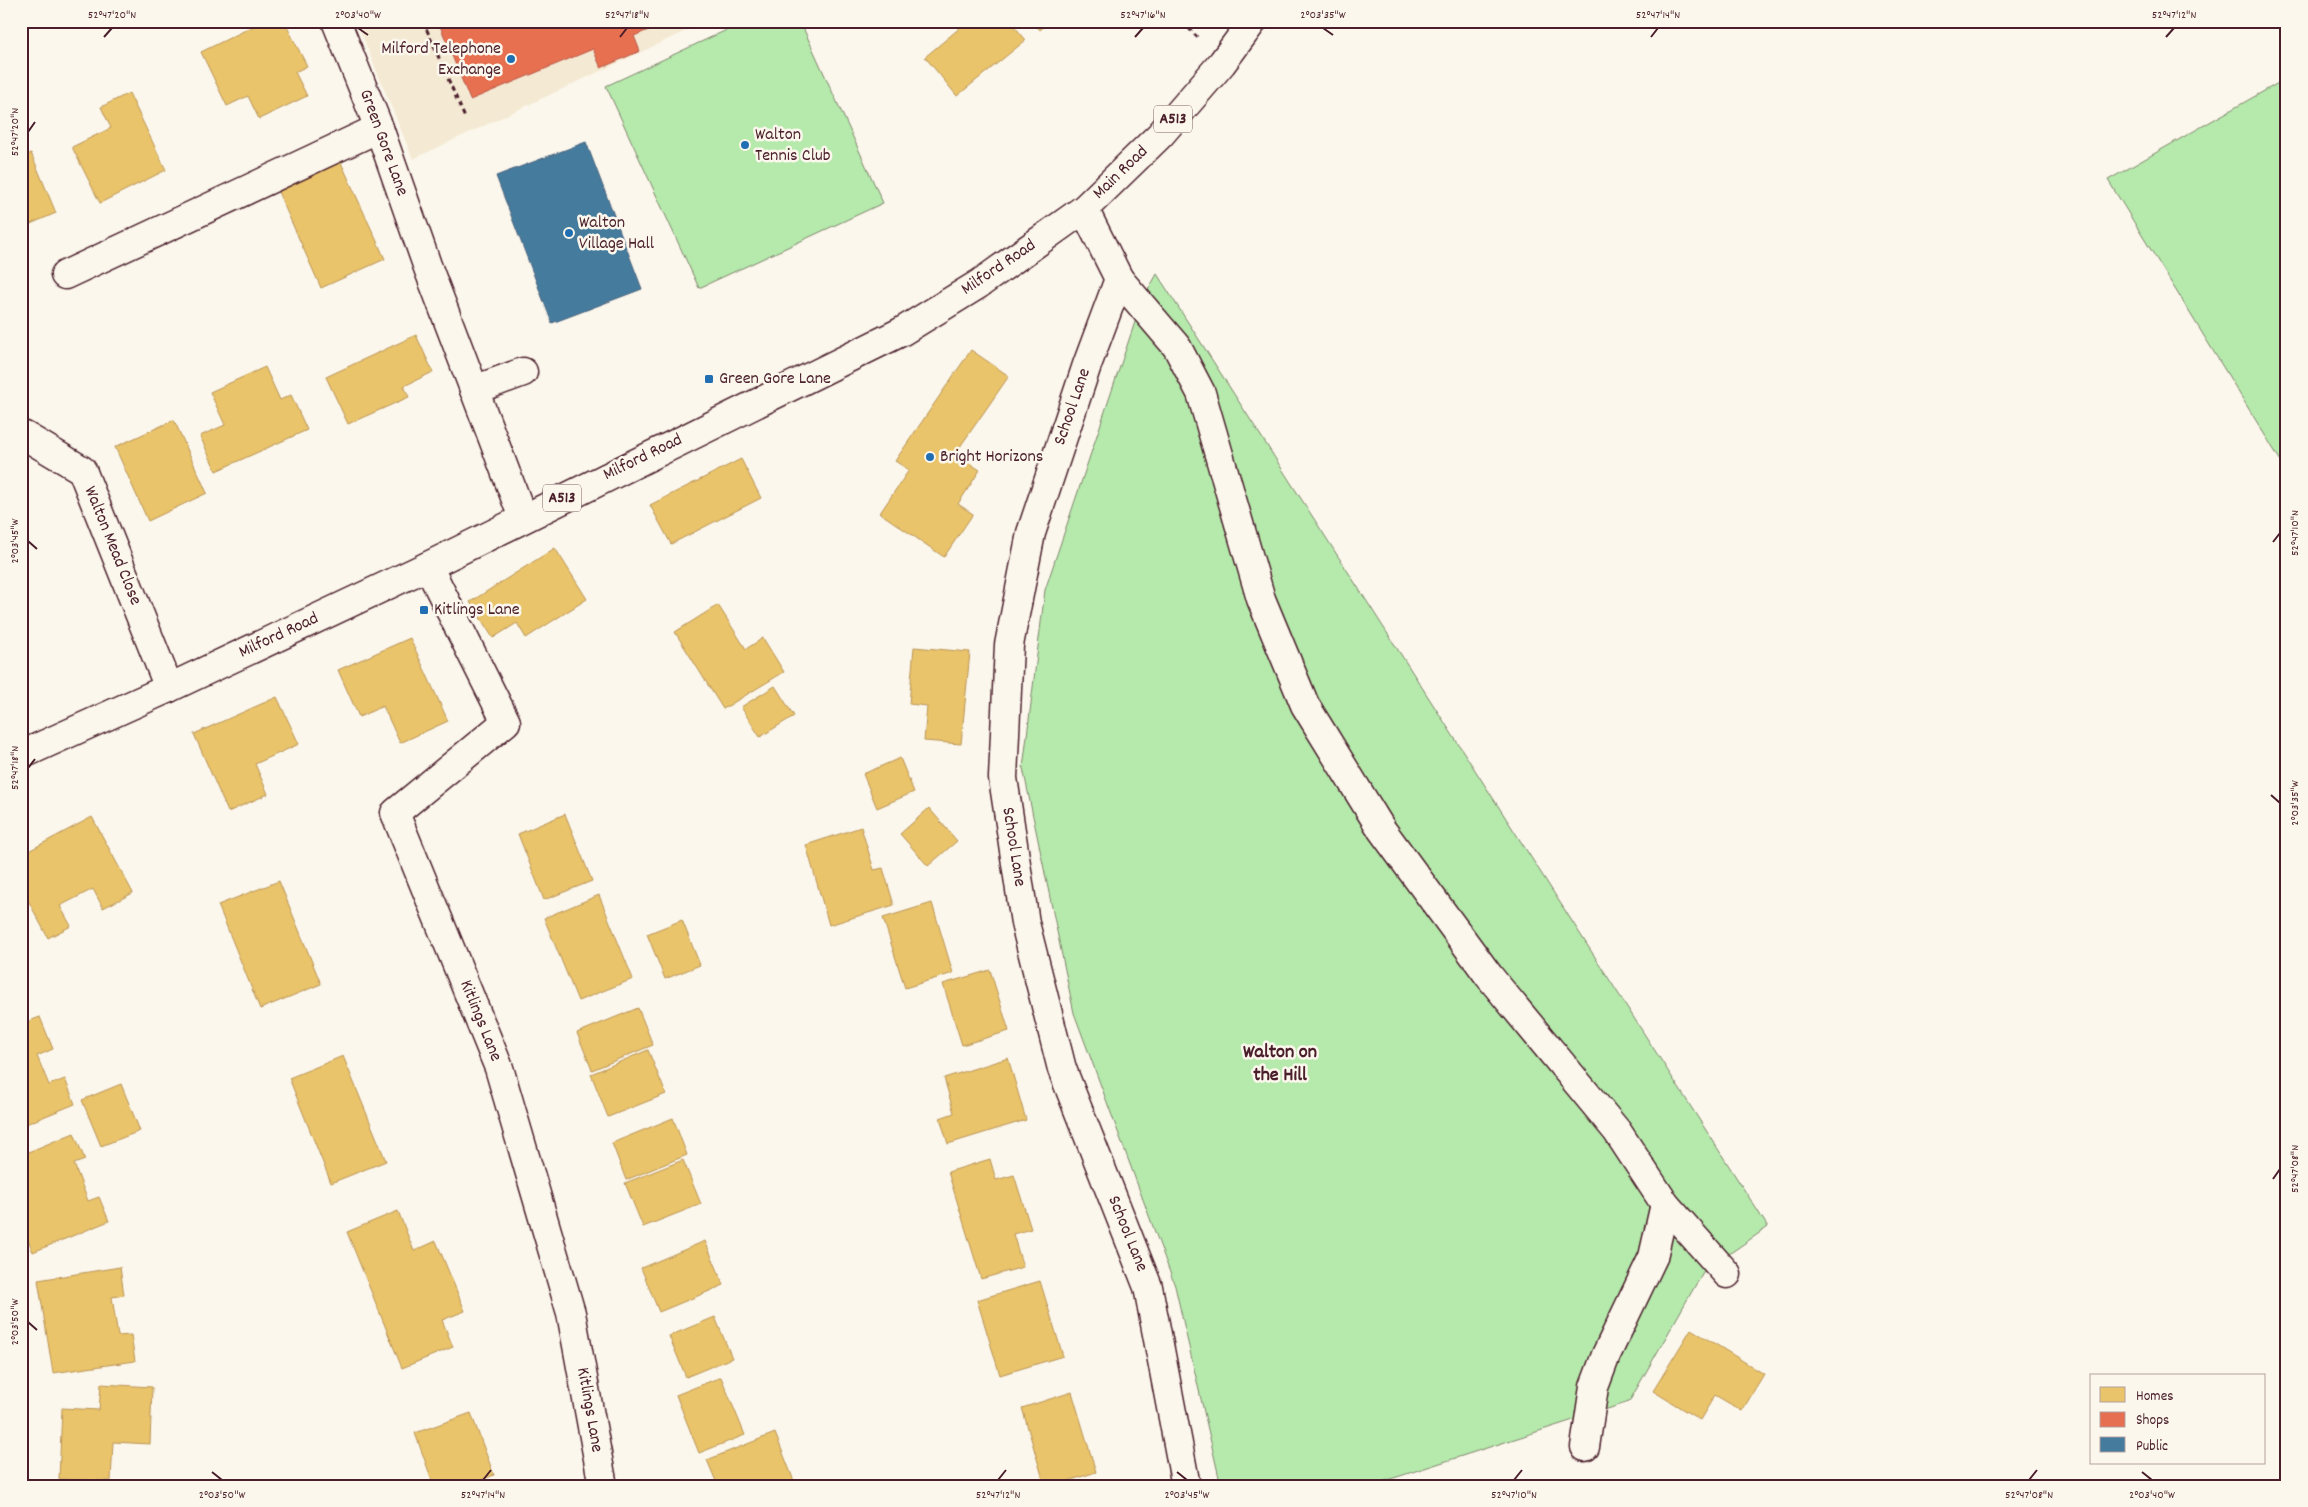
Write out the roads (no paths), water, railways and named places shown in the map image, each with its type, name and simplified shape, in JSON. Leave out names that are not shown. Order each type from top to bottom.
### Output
[{"type":"main road","name":"Green Gore Lane","points":[[336,21],[379,128],[428,268],[523,518]]},
{"type":"main road","name":"Main Road","points":[[1084,209],[1160,135],[1222,63],[1253,21]]},
{"type":"main road","points":[[65,275],[379,128]]},
{"type":"main road","points":[[1084,209],[1120,278],[1177,347],[1201,393],[1261,599],[1305,705],[1382,830],[1489,976],[1617,1131],[1665,1204],[1727,1274]]},
{"type":"main road","name":"Milford Road","points":[[21,755],[169,688],[428,566],[901,332],[979,284],[1084,209]]},
{"type":"main road","name":"School Lane","points":[[1120,278],[1087,366],[1031,533],[1009,645],[1003,778],[1025,923],[1062,1069],[1148,1287],[1186,1486]]},
{"type":"main road","points":[[474,390],[523,372]]},
{"type":"main road","name":"Walton Mead Close","points":[[21,438],[25,436],[82,470],[169,688]]},
{"type":"main road","name":"Kitlings Lane","points":[[428,566],[506,722],[395,813],[499,1068],[572,1313],[603,1486]]},
{"type":"main road","points":[[1585,1447],[1594,1387],[1606,1355],[1653,1257],[1665,1204]]},
{"type":"place","name":"Milford Telephone Exchange","points":[[511,59]]},
{"type":"place","name":"Walton Tennis Club","points":[[745,145]]},
{"type":"place","name":"Walton Village Hall","points":[[569,233]]},
{"type":"place","name":"Green Gore Lane","points":[[709,379]]},
{"type":"place","name":"Bright Horizons","points":[[930,457]]},
{"type":"place","name":"Kitlings Lane","points":[[424,610]]},
{"type":"district","name":"Walton on the Hill","points":[[1280,1064]]}]
